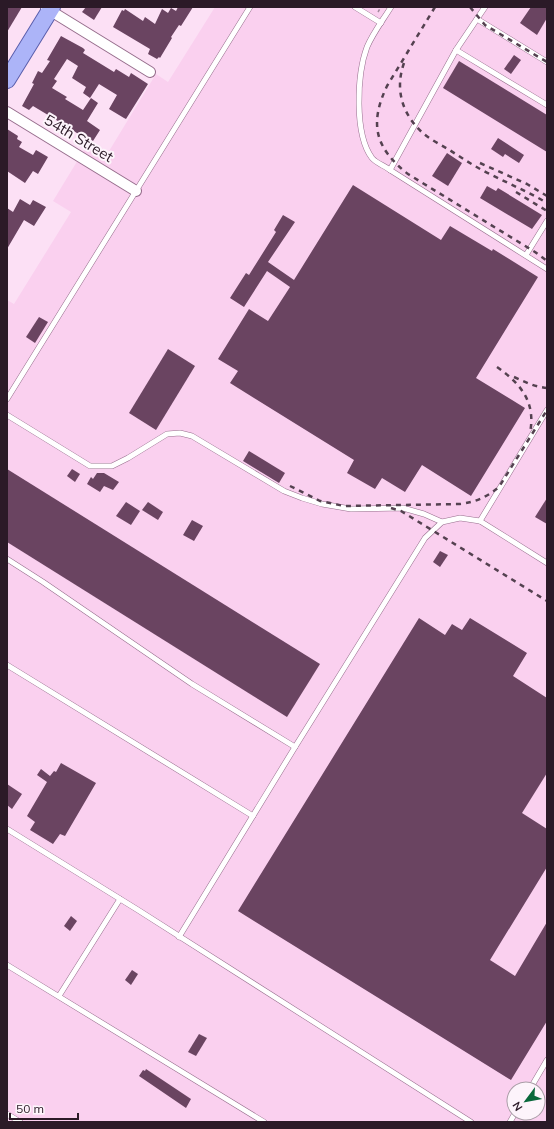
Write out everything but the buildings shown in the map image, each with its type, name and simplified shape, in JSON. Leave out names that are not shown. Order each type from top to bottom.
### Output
[{"type":"main road","points":[[7,80],[49,8]]},
{"type":"street","points":[[49,8],[150,72]]},
{"type":"street","name":"54th Street","points":[[7,112],[136,191]]},
{"type":"lane","points":[[7,399],[250,7]]},
{"type":"lane","points":[[355,7],[381,23]]},
{"type":"lane","points":[[391,7],[368,46],[363,61],[360,84],[361,126],[366,147],[373,159],[547,268]]},
{"type":"lane","points":[[390,170],[456,50],[485,7]]},
{"type":"lane","points":[[478,19],[547,62]]},
{"type":"lane","points":[[456,50],[547,106]]},
{"type":"lane","points":[[526,254],[547,221]]},
{"type":"lane","points":[[480,521],[547,410]]},
{"type":"lane","points":[[7,415],[90,466],[112,466],[128,458],[158,438],[167,434],[180,434],[192,436],[284,492],[322,504],[351,509],[403,508],[424,514],[442,522]]},
{"type":"lane","points":[[179,936],[425,538],[442,522],[460,518],[480,521],[547,563]]},
{"type":"lane","points":[[7,559],[192,684],[295,747]]},
{"type":"lane","points":[[7,665],[253,816]]},
{"type":"lane","points":[[7,829],[179,936],[471,1122]]},
{"type":"lane","points":[[59,996],[120,899]]},
{"type":"lane","points":[[7,965],[264,1122]]},
{"type":"lane","points":[[535,1081],[547,1060]]},
{"type":"lane","points":[[7,1114],[20,1122]]},
{"type":"shaded area","points":[[215,7],[547,7],[547,1122],[7,1122],[7,300],[14,304],[71,212],[53,201],[87,145],[106,156],[156,74],[168,82]]},
{"type":"railway","points":[[435,7],[387,86],[381,100],[377,124],[378,134],[382,145],[388,155],[408,174],[535,252],[547,261]]},
{"type":"railway","points":[[470,7],[485,25],[547,62]]},
{"type":"railway","points":[[404,63],[400,80],[401,96],[406,112],[419,130],[431,139],[484,171],[547,203]]},
{"type":"railway","points":[[480,163],[527,184],[547,196]]},
{"type":"railway","points":[[516,192],[547,211]]},
{"type":"railway","points":[[497,367],[506,373],[520,387],[525,395],[531,412],[530,433]]},
{"type":"railway","points":[[514,377],[534,385],[547,388]]},
{"type":"railway","points":[[290,486],[320,501],[344,506],[460,504],[471,502],[490,494],[499,487],[547,410]]},
{"type":"railway","points":[[391,508],[401,511],[547,601]]}]
